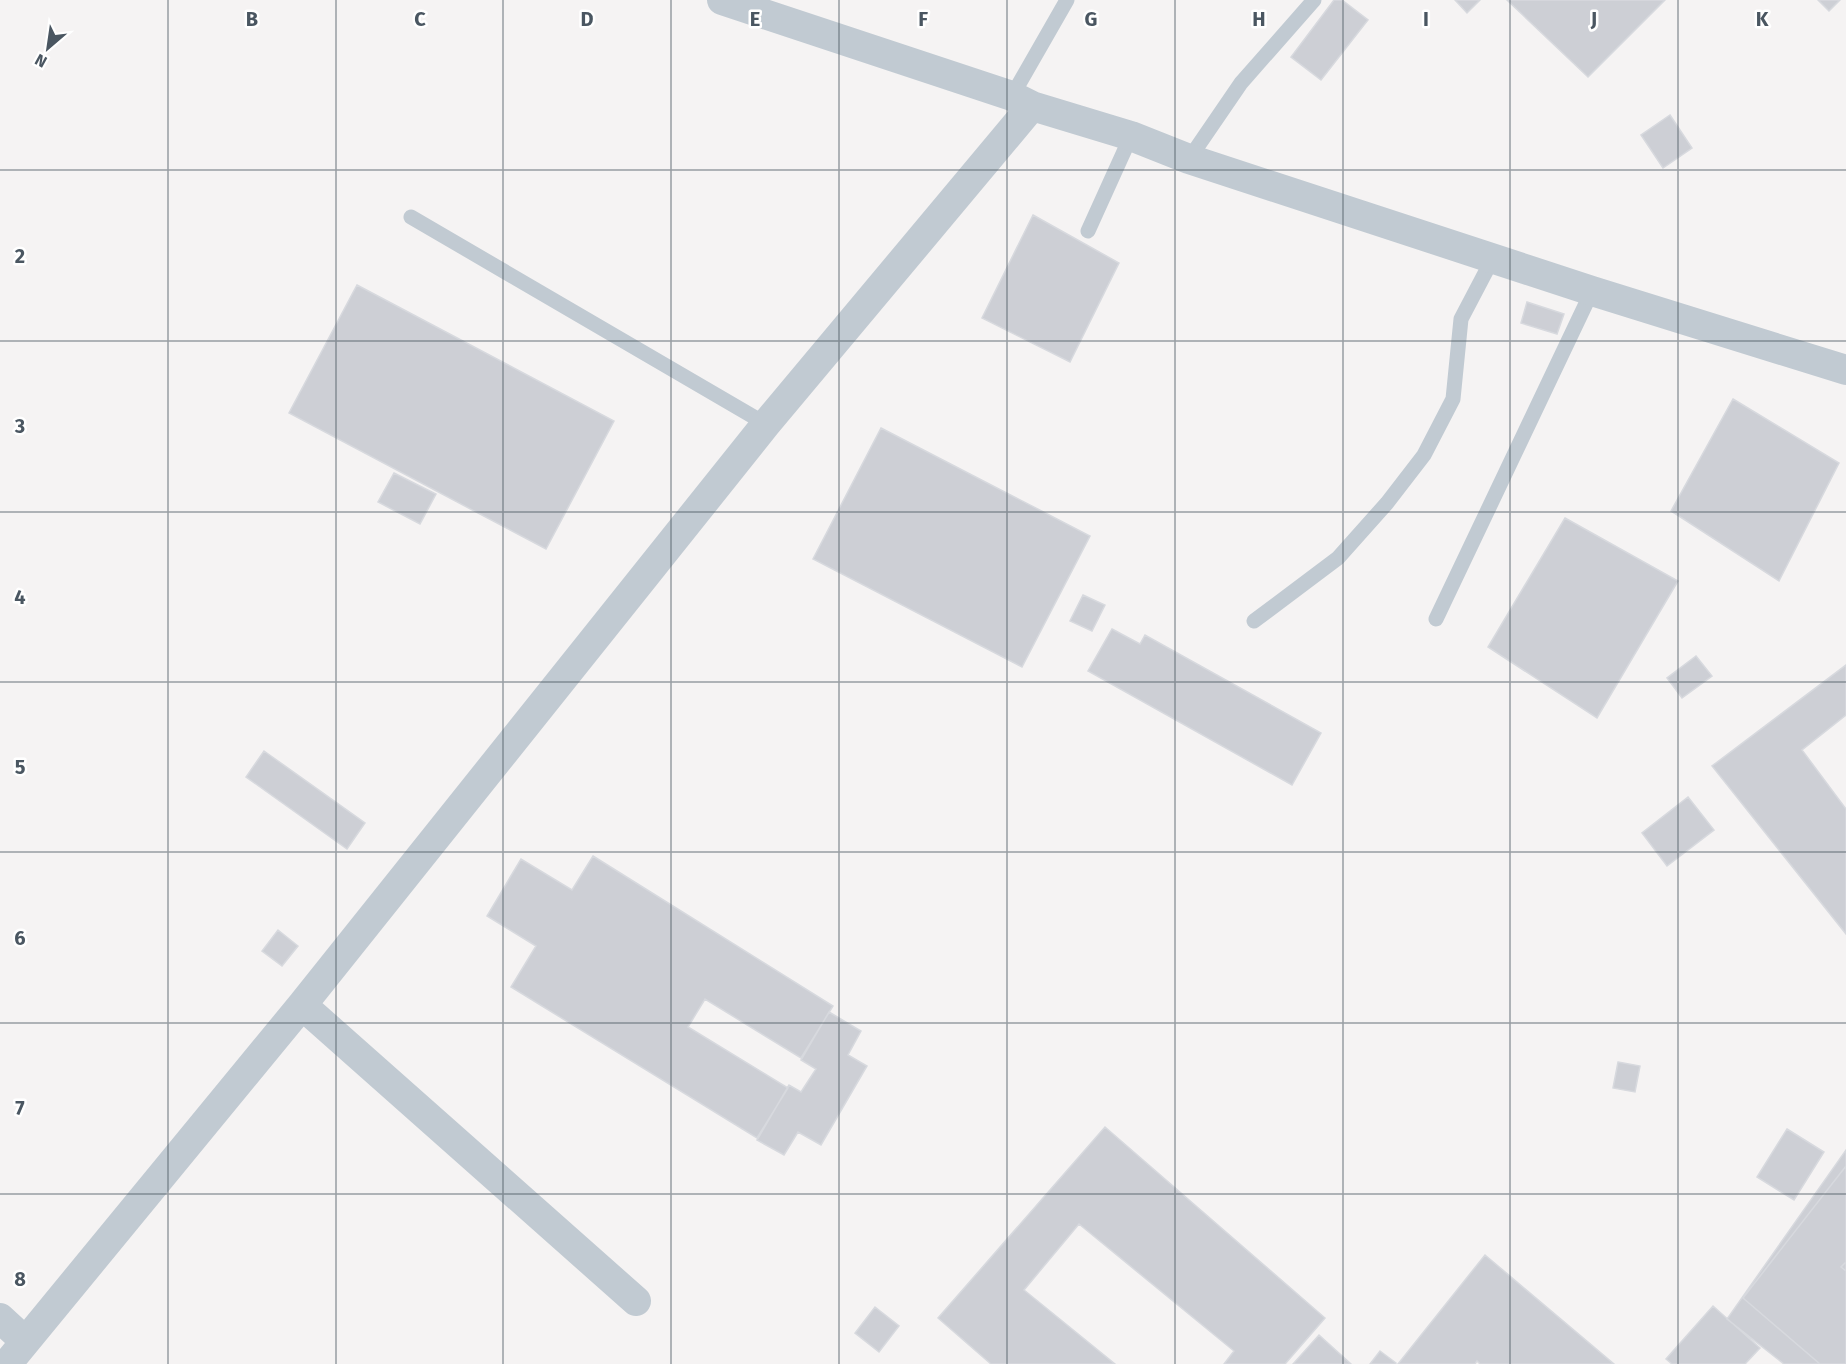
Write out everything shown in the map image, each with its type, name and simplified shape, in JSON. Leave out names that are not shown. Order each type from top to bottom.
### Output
[{"type":"street","points":[[722,0],[1131,136],[1189,159],[1592,291],[1846,370]]},
{"type":"street","points":[[7,1364],[302,1005],[1022,101]]},
{"type":"street","points":[[302,1005],[636,1301]]},
{"type":"street","points":[[0,1318],[26,1341]]},
{"type":"lane","points":[[1022,101],[1066,0]]},
{"type":"lane","points":[[1189,159],[1241,83],[1314,0]]},
{"type":"lane","points":[[1088,231],[1131,136]]},
{"type":"lane","points":[[411,217],[766,424]]},
{"type":"lane","points":[[1254,621],[1338,558],[1387,503],[1424,455],[1453,399],[1461,319],[1493,258]]},
{"type":"lane","points":[[1436,619],[1592,291]]},
{"type":"building","points":[[1334,0],[1342,0],[1368,20],[1321,80],[1291,57]]},
{"type":"building","points":[[1455,0],[1480,0],[1467,13]]},
{"type":"building","points":[[1507,0],[1665,0],[1588,77]]},
{"type":"building","points":[[1818,0],[1840,0],[1829,11]]},
{"type":"building","points":[[1670,115],[1692,148],[1663,168],[1641,135]]},
{"type":"building","points":[[1033,215],[1119,263],[1070,362],[982,318]]},
{"type":"building","points":[[357,285],[614,421],[546,549],[289,413]]},
{"type":"building","points":[[1527,302],[1564,314],[1557,334],[1521,323]]},
{"type":"building","points":[[1733,399],[1839,463],[1779,581],[1671,511]]},
{"type":"building","points":[[881,428],[1090,536],[1022,667],[813,559]]},
{"type":"building","points":[[394,473],[436,494],[420,524],[378,502]]},
{"type":"building","points":[[1565,518],[1678,581],[1597,718],[1488,647]]},
{"type":"building","points":[[1083,595],[1105,605],[1092,631],[1070,621]]},
{"type":"building","points":[[1112,629],[1140,644],[1145,635],[1321,733],[1292,785],[1088,671]]},
{"type":"building","points":[[1696,656],[1712,676],[1682,698],[1667,678]]},
{"type":"building","points":[[1846,665],[1846,715],[1802,750],[1846,809],[1846,934],[1712,766]]},
{"type":"building","points":[[264,751],[365,823],[347,849],[246,777]]},
{"type":"building","points":[[1688,797],[1714,830],[1667,866],[1642,833]]},
{"type":"building","points":[[593,856],[833,1006],[801,1058],[705,999],[688,1027],[788,1088],[757,1138],[511,987],[536,946],[487,916],[521,859],[572,890]]},
{"type":"building","points":[[278,930],[298,946],[282,966],[262,951]]},
{"type":"building","points":[[829,1012],[861,1031],[848,1055],[867,1066],[821,1145],[798,1132],[784,1155],[757,1140],[789,1085],[801,1092],[816,1069],[801,1060]]},
{"type":"building","points":[[1618,1062],[1640,1066],[1635,1092],[1613,1088]]},
{"type":"building","points":[[1105,1127],[1325,1318],[1285,1364],[1224,1364],[1234,1351],[1079,1224],[1024,1290],[1115,1364],[991,1364],[938,1318]]},
{"type":"building","points":[[1787,1129],[1824,1152],[1794,1200],[1757,1177]]},
{"type":"building","points":[[1846,1150],[1846,1364],[1784,1364],[1727,1319]]},
{"type":"building","points":[[1846,1166],[1846,1262],[1841,1267],[1846,1271],[1846,1364],[1820,1364],[1743,1298]]},
{"type":"building","points":[[1485,1255],[1614,1364],[1480,1364],[1477,1361],[1475,1364],[1398,1364]]},
{"type":"building","points":[[1713,1306],[1760,1348],[1745,1364],[1672,1364],[1666,1359]]},
{"type":"building","points":[[875,1307],[899,1326],[879,1352],[855,1333]]},
{"type":"building","points":[[1319,1335],[1351,1364],[1293,1364]]},
{"type":"building","points":[[1380,1351],[1396,1363],[1370,1364]]}]
